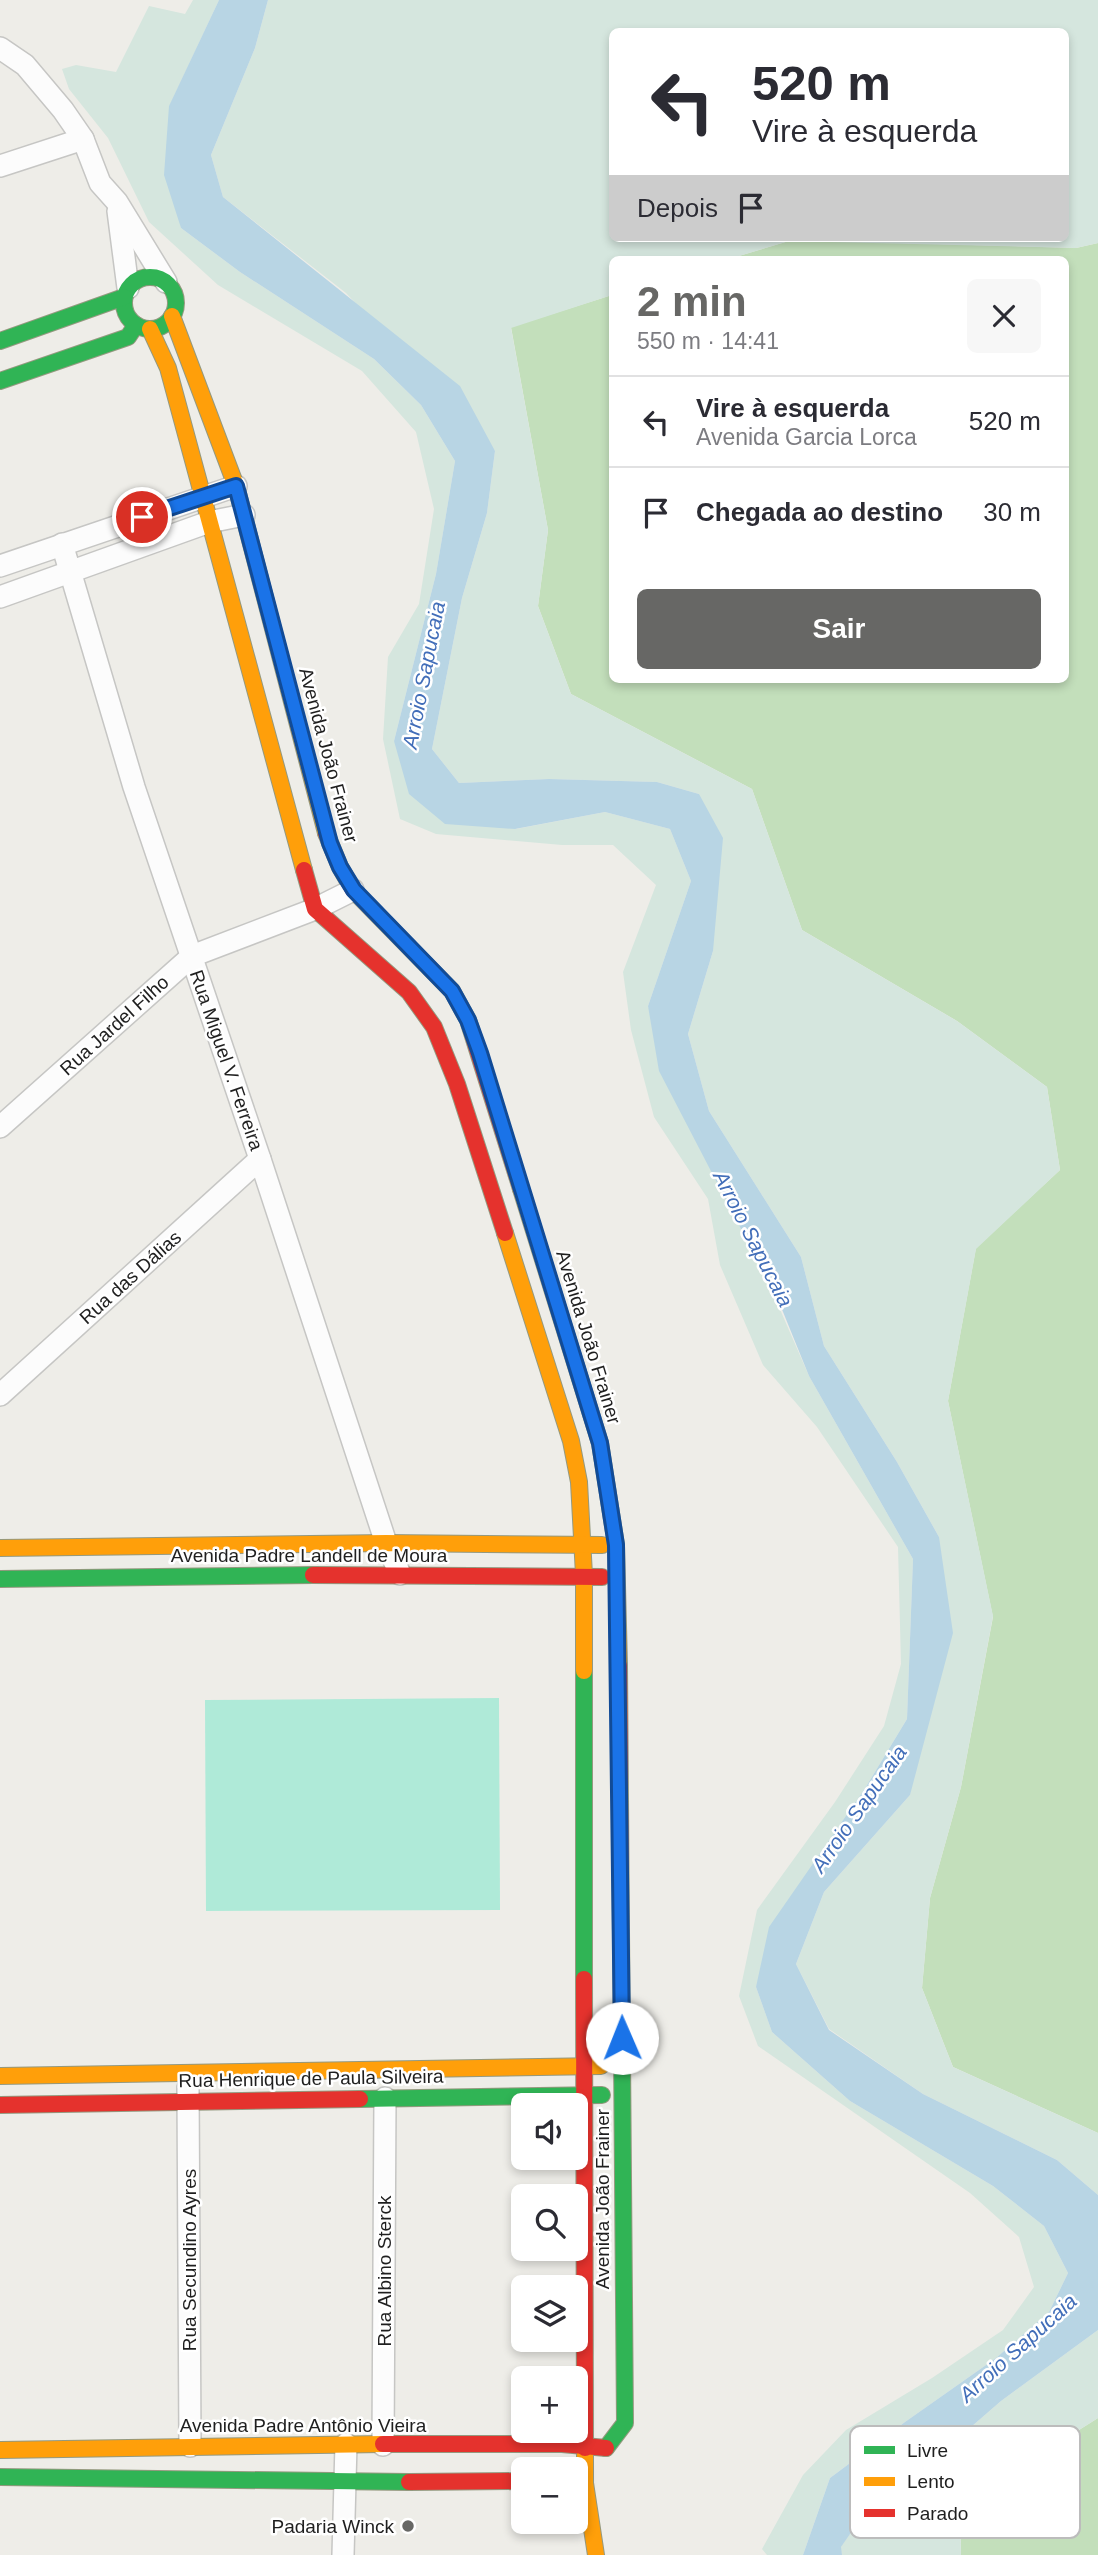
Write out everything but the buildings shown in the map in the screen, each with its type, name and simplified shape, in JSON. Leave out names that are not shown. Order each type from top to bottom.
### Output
[{"type":"street","points":[[0,48],[31,73],[63,110],[83,139],[100,183],[117,202],[175,296],[172,316],[164,325],[143,327],[128,337],[0,381]]},
{"type":"street","points":[[0,166],[83,139]]},
{"type":"street","points":[[117,202],[126,313],[143,327],[168,368],[315,909]]},
{"type":"street","points":[[0,341],[126,293],[138,279],[157,278],[166,282]]},
{"type":"street","name":"Avenida João Frainer","points":[[172,316],[236,486],[330,843],[354,890],[452,991],[468,1020],[600,1443],[616,1545],[618,1578],[625,2423],[606,2454]]},
{"type":"street","points":[[0,566],[236,486]]},
{"type":"street","points":[[0,597],[209,522],[244,515]]},
{"type":"street","name":"Rua Miguel V. Ferreira","points":[[62,544],[134,787],[386,1543],[400,1574]]},
{"type":"street","name":"Rua Jardel Filho","points":[[0,1127],[192,956],[315,909],[354,890]]},
{"type":"street","name":"Avenida João Frainer","points":[[315,909],[409,992],[434,1027],[457,1084],[571,1441],[579,1482],[584,1575],[583,2093]]},
{"type":"street","name":"Rua das Dálias","points":[[0,1395],[260,1159]]},
{"type":"street","name":"Avenida Padre Landell de Moura","points":[[0,1548],[386,1543],[616,1545]]},
{"type":"street","name":"Avenida Padre Landell de Moura","points":[[0,1579],[400,1574],[584,1575],[618,1578]]},
{"type":"street","name":"Rua Henrique de Paula Silveira","points":[[0,2076],[622,2066]]},
{"type":"street","name":"Rua Secundino Ayres","points":[[189,2073],[190,2446]]},
{"type":"street","points":[[115,2074],[115,2103]]},
{"type":"street","name":"Rua Henrique de Paula Silveira","points":[[588,2095],[622,2096]]},
{"type":"street","name":"Rua Henrique de Paula Silveira","points":[[0,2105],[511,2096]]},
{"type":"street","name":"Rua Albino Sterck","points":[[383,2445],[385,2098]]},
{"type":"street","name":"Avenida João Frainer","points":[[584,2170],[585,2457]]},
{"type":"street","points":[[343,2555],[346,2444]]},
{"type":"street","name":"Avenida Padre Antônio Vieira","points":[[0,2450],[346,2444],[587,2446],[606,2454]]},
{"type":"street","points":[[0,2477],[346,2483],[511,2481]]},
{"type":"street","points":[[588,2484],[602,2486],[593,2533]]},
{"type":"street","name":"Avenida João Frainer","points":[[588,2512],[596,2555]]},
{"type":"green space","points":[[785,242],[1076,248],[1098,243],[1098,2133],[953,2067],[922,1988],[930,1898],[961,1787],[993,1617],[948,1401],[976,1248],[1060,1170],[1047,1087],[957,1021],[802,930],[752,789],[571,694],[538,606],[548,530],[511,327],[609,296],[609,683],[1069,683],[1069,256],[739,256]]},
{"type":"green space","points":[[499,1698],[500,1910],[206,1911],[205,1700]]},
{"type":"green space","points":[[1098,2418],[1098,2555],[961,2555],[961,2538],[1080,2538],[1080,2429]]},
{"type":"shaded area","points":[[193,0],[219,0],[169,107],[181,228],[240,272],[374,359],[421,405],[455,461],[436,574],[394,741],[516,829],[605,812],[670,829],[691,881],[648,1006],[809,1376],[913,1559],[907,1719],[864,1790],[756,1987],[772,2032],[850,2101],[993,2186],[1044,2226],[1068,2273],[1049,2312],[996,2358],[900,2426],[853,2426],[932,2378],[1003,2330],[1034,2287],[1019,2237],[970,2193],[758,2046],[739,1996],[757,1910],[835,1802],[884,1726],[901,1664],[898,1547],[817,1427],[763,1365],[720,1265],[708,1199],[654,1117],[631,1030],[623,972],[656,885],[613,845],[562,845],[436,834],[400,819],[383,739],[388,657],[419,604],[434,509],[416,432],[362,371],[218,285],[149,222],[108,138],[69,89],[62,69],[76,65],[116,72],[149,6],[185,14]]},
{"type":"shaded area","points":[[268,0],[1098,0],[1098,243],[1076,248],[830,242],[1069,242],[1069,28],[609,28],[609,242],[786,242],[739,256],[609,256],[609,296],[511,328],[548,530],[538,606],[571,694],[752,789],[802,930],[957,1021],[1047,1087],[1060,1170],[976,1249],[948,1401],[993,1616],[961,1787],[930,1898],[922,1988],[953,2067],[1098,2133],[1098,2195],[1057,2160],[923,2094],[829,2029],[796,1964],[824,1892],[910,1795],[939,1537],[897,1462],[824,1346],[801,1257],[709,1111],[688,1034],[713,951],[699,794],[657,782],[549,779],[459,783],[432,749],[462,598],[487,513],[495,451],[346,293],[223,197],[211,155],[255,48]]},
{"type":"shaded area","points":[[1098,2330],[1098,2418],[1080,2429],[1080,2426],[972,2426],[1001,2401]]},
{"type":"shaded area","points":[[850,2428],[850,2463],[830,2478],[803,2555],[767,2555],[762,2549],[803,2475]]},
{"type":"shaded area","points":[[850,2534],[850,2538],[961,2538],[961,2555],[842,2555],[840,2548]]},
{"type":"water","name":"Arroio Sapucaia","points":[[219,0],[268,0],[255,48],[211,155],[223,197],[460,386],[495,451],[487,513],[462,598],[432,749],[459,783],[549,779],[657,782],[699,794],[723,838],[713,951],[688,1034],[709,1111],[801,1257],[824,1346],[897,1462],[939,1537],[953,1633],[910,1795],[824,1892],[796,1964],[829,2030],[923,2094],[1057,2160],[1098,2195],[1098,2330],[1001,2401],[972,2426],[900,2426],[996,2358],[1049,2312],[1068,2273],[1044,2226],[993,2186],[850,2101],[772,2032],[756,1987],[769,1927],[864,1790],[907,1719],[913,1559],[809,1376],[779,1302],[659,1071],[648,1006],[691,881],[670,829],[605,812],[515,829],[445,824],[409,794],[394,741],[436,574],[455,461],[421,405],[374,359],[240,272],[181,228],[164,175],[169,106]]},
{"type":"water","points":[[850,2463],[850,2534],[841,2547],[842,2555],[803,2555],[830,2478]]},
{"type":"traffic: fast","points":[[150,277],[160,279],[168,285],[174,293],[176,303],[174,313],[168,321],[160,327],[150,329],[140,327],[132,321],[126,313],[124,303],[126,293],[132,285],[140,279],[150,277]]},
{"type":"traffic: fast","points":[[0,341],[124,297]]},
{"type":"traffic: fast","points":[[0,381],[128,337],[136,325]]},
{"type":"traffic: fast","points":[[0,1579],[313,1575]]},
{"type":"traffic: fast","points":[[584,1671],[584,1979]]},
{"type":"traffic: fast","points":[[606,2448],[625,2423],[621,1932]]},
{"type":"traffic: fast","points":[[360,2099],[602,2095]]},
{"type":"traffic: fast","points":[[0,2477],[409,2482]]},
{"type":"traffic: slow","points":[[172,316],[236,486],[326,833]]},
{"type":"traffic: slow","points":[[150,329],[168,368],[304,870]]},
{"type":"traffic: slow","points":[[521,1189],[600,1443],[616,1545],[619,1666]]},
{"type":"traffic: slow","points":[[505,1233],[571,1441],[579,1482],[584,1575],[584,1671]]},
{"type":"traffic: slow","points":[[0,1548],[386,1543],[602,1545]]},
{"type":"traffic: slow","points":[[0,2076],[601,2066]]},
{"type":"traffic: slow","points":[[0,2450],[383,2444]]},
{"type":"traffic: slow","points":[[585,2448],[585,2483],[596,2555]]},
{"type":"traffic: jam","points":[[326,833],[353,890],[452,991],[468,1020],[521,1189]]},
{"type":"traffic: jam","points":[[304,870],[315,909],[409,992],[434,1027],[457,1084],[505,1233]]},
{"type":"traffic: jam","points":[[313,1575],[602,1577]]},
{"type":"traffic: jam","points":[[619,1666],[621,1932]]},
{"type":"traffic: jam","points":[[584,1979],[585,2448]]},
{"type":"traffic: jam","points":[[0,2105],[360,2099]]},
{"type":"traffic: jam","points":[[383,2444],[562,2444],[606,2448]]},
{"type":"traffic: jam","points":[[409,2482],[511,2481]]},
{"type":"place","name":"Padaria Winck","points":[[408,2526]]},
{"type":"route","points":[[142,517],[236,486],[330,843],[340,867],[354,890],[452,991],[468,1020],[480,1053],[600,1443],[616,1545],[622,2038]]}]
